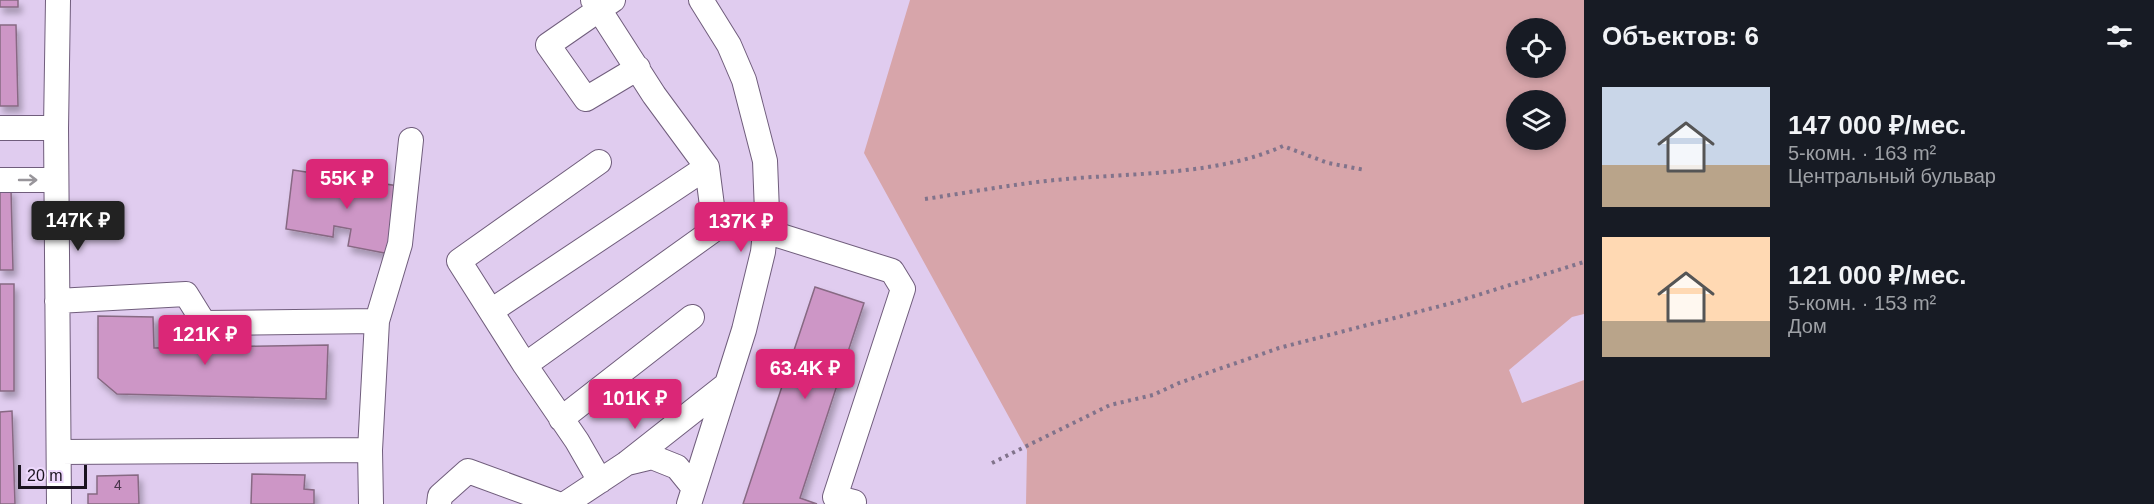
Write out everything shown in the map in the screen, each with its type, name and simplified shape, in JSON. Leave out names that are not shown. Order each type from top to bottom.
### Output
[{"type":"street","points":[[58,0],[56,128],[59,504]]},
{"type":"street","points":[[691,496],[744,330],[763,252],[767,212],[765,161],[744,80],[729,45],[701,0]]},
{"type":"street","points":[[525,365],[715,229],[707,167],[654,94],[602,3],[548,45],[586,99],[638,68]]},
{"type":"street","points":[[0,128],[56,128]]},
{"type":"street","points":[[372,504],[370,450],[377,321],[400,244],[411,140]]},
{"type":"street","points":[[599,162],[459,261],[600,481]]},
{"type":"street","points":[[491,311],[707,167]]},
{"type":"street","points":[[0,180],[57,180]]},
{"type":"street","points":[[765,231],[892,271],[903,289],[836,497],[854,502],[854,504]]},
{"type":"street","points":[[57,301],[186,294],[204,323],[377,321]]},
{"type":"street","points":[[561,419],[692,317]]},
{"type":"street","points":[[566,504],[627,463],[726,385]]},
{"type":"street","points":[[59,452],[370,450]]},
{"type":"street","points":[[627,463],[652,458],[677,467],[691,496]]},
{"type":"street","points":[[439,504],[440,496],[468,471],[558,504]]},
{"type":"path","points":[[925,199],[1065,179],[1177,171],[1260,156],[1283,146],[1328,163],[1365,170]]},
{"type":"path","points":[[992,463],[1110,405],[1153,395],[1179,382],[1279,348],[1452,303],[1584,262]]},
{"type":"shaded area","points":[[910,0],[1584,0],[1584,314],[1572,317],[1509,370],[1522,403],[1584,380],[1584,504],[1026,504],[1027,450],[864,153]]},
{"type":"building","points":[[0,0],[18,0],[18,7],[0,7]]},
{"type":"building","points":[[0,25],[16,25],[18,106],[0,106]]},
{"type":"building","points":[[293,170],[405,187],[395,255],[348,246],[351,229],[334,226],[333,237],[286,229]]},
{"type":"building","points":[[11,189],[13,270],[0,270],[0,190]]},
{"type":"building","points":[[0,284],[14,284],[14,391],[0,391]]},
{"type":"building","points":[[815,287],[864,303],[800,498],[817,504],[743,504]]},
{"type":"building","points":[[98,316],[153,317],[154,348],[328,345],[326,399],[117,394],[98,378]]},
{"type":"building","points":[[12,411],[15,504],[0,504],[0,412]]},
{"type":"building","points":[[252,474],[305,475],[304,489],[314,490],[314,504],[251,504]]},
{"type":"building","points":[[138,475],[139,504],[88,504],[88,494],[97,494],[97,476]]}]
